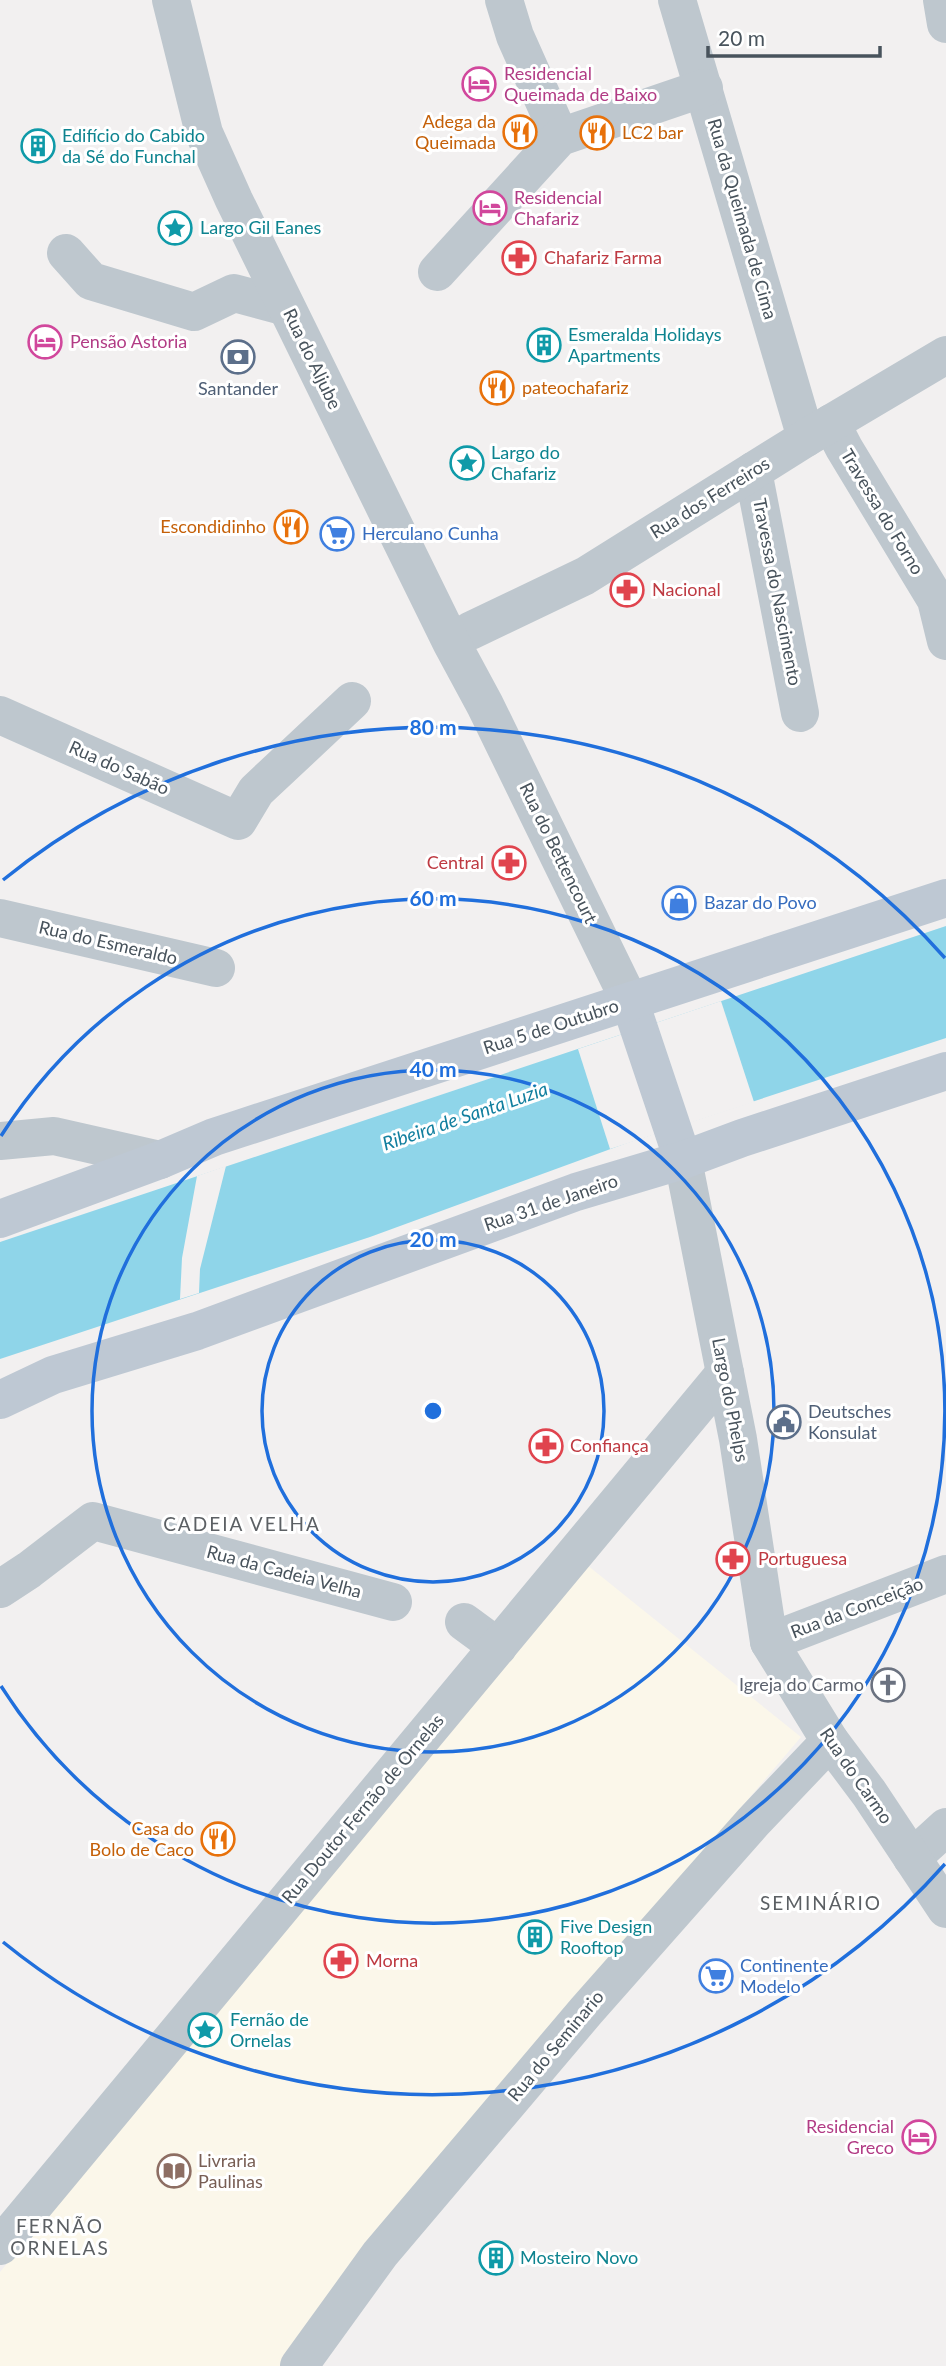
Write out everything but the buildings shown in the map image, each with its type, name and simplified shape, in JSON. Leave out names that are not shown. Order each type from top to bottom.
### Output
[{"type":"main road","name":"Rua 5 de Outubro","points":[[0,1219],[160,1160],[214,1137],[635,1015],[705,975],[946,898]]},
{"type":"main road","points":[[635,1015],[678,1144]]},
{"type":"main road","name":"Rua 31 de Janeiro","points":[[0,1399],[53,1375],[197,1331],[576,1192],[678,1144],[742,1138],[946,1071]]},
{"type":"street","name":"Rua do Aljube","points":[[171,0],[204,133],[286,307],[451,642],[485,705]]},
{"type":"street","points":[[504,0],[515,36],[560,137]]},
{"type":"street","name":"Rua da Queimada de Cima","points":[[677,0],[819,430]]},
{"type":"street","points":[[942,0],[946,24]]},
{"type":"street","points":[[437,272],[560,137],[704,88]]},
{"type":"street","points":[[66,253],[91,281],[194,312],[234,293],[286,307]]},
{"type":"street","name":"Rua dos Ferreiros","points":[[470,631],[585,576],[819,430],[946,355]]},
{"type":"street","name":"Travessa do Forno","points":[[819,430],[844,448],[936,600],[946,641]]},
{"type":"street","name":"Travessa do Nascimento","points":[[753,471],[800,713]]},
{"type":"street","name":"Rua do Sabão","points":[[0,715],[238,821],[256,791],[352,701]]},
{"type":"street","name":"Rua do Bettencourt","points":[[485,705],[635,1015]]},
{"type":"street","name":"Rua do Esmeraldo","points":[[0,918],[216,968]]},
{"type":"street","points":[[0,1141],[54,1136],[160,1160]]},
{"type":"street","name":"Largo do Phelps","points":[[678,1144],[748,1497],[769,1642]]},
{"type":"street","name":"Rua Doutor Fernão de Ornelas","points":[[0,2246],[725,1373]]},
{"type":"street","name":"Rua da Cadeia Velha","points":[[0,1589],[30,1570],[93,1521],[393,1602]]},
{"type":"street","name":"Rua da Conceição","points":[[769,1642],[946,1574]]},
{"type":"street","points":[[464,1622],[498,1647]]},
{"type":"street","name":"Rua do Carmo","points":[[769,1642],[830,1741],[946,1909]]},
{"type":"street","name":"Rua do Seminario","points":[[299,2366],[380,2254],[586,2011],[753,1822],[830,1741]]},
{"type":"street","points":[[912,1858],[946,1828]]},
{"type":"shaded area","points":[[587,1565],[801,1737],[368,2245],[280,2366],[0,2366],[0,2272]]},
{"type":"water","name":"Ribeira de Santa Luzia","points":[[946,926],[946,1038],[627,1143],[370,1237],[0,1359],[0,1242]]},
{"type":"pier","points":[[721,1001],[754,1102],[610,1149],[578,1049]]},
{"type":"pier","points":[[226,1166],[200,1269],[199,1293],[180,1299],[182,1258],[197,1176]]},
{"type":"place","name":"Residencial Queimada de Baixo","points":[[479,84]]},
{"type":"place","name":"Adega da Queimada","points":[[520,132]]},
{"type":"place","name":"LC2 bar","points":[[597,133]]},
{"type":"place","name":"Edifício do Cabido da Sé do Funchal","points":[[38,146]]},
{"type":"place","name":"Residencial Chafariz","points":[[490,208]]},
{"type":"place","name":"Largo Gil Eanes","points":[[175,228]]},
{"type":"place","name":"Chafariz Farma","points":[[519,258]]},
{"type":"place","name":"Pensão Astoria","points":[[45,342]]},
{"type":"place","name":"Esmeralda Holidays Apartments","points":[[544,345]]},
{"type":"place","name":"Santander","points":[[238,357]]},
{"type":"place","name":"pateochafariz","points":[[497,388]]},
{"type":"place","name":"Largo do Chafariz","points":[[467,463]]},
{"type":"place","name":"Escondidinho","points":[[291,527]]},
{"type":"place","name":"Herculano Cunha","points":[[337,534]]},
{"type":"place","name":"Nacional","points":[[627,590]]},
{"type":"place","name":"Central","points":[[509,863]]},
{"type":"place","name":"Bazar do Povo","points":[[679,903]]},
{"type":"place","name":"Deutsches Konsulat","points":[[784,1422]]},
{"type":"place","name":"Confiança","points":[[546,1446]]},
{"type":"place","name":"Portuguesa","points":[[733,1559]]},
{"type":"place","name":"Igreja do Carmo","points":[[888,1685]]},
{"type":"place","name":"Casa do Bolo de Caco","points":[[218,1839]]},
{"type":"place","name":"Five Design Rooftop","points":[[535,1937]]},
{"type":"place","name":"Morna","points":[[341,1961]]},
{"type":"place","name":"Continente Modelo","points":[[716,1976]]},
{"type":"place","name":"Fernão de Ornelas","points":[[205,2030]]},
{"type":"place","name":"Residencial Greco","points":[[919,2137]]},
{"type":"place","name":"Livraria Paulinas","points":[[174,2171]]},
{"type":"place","name":"Mosteiro Novo","points":[[496,2258]]},
{"type":"district","name":"CADEIA VELHA","points":[[242,1524]]},
{"type":"district","name":"SEMINÁRIO","points":[[821,1903]]},
{"type":"district","name":"FERNÃO ORNELAS","points":[[60,2237]]}]
